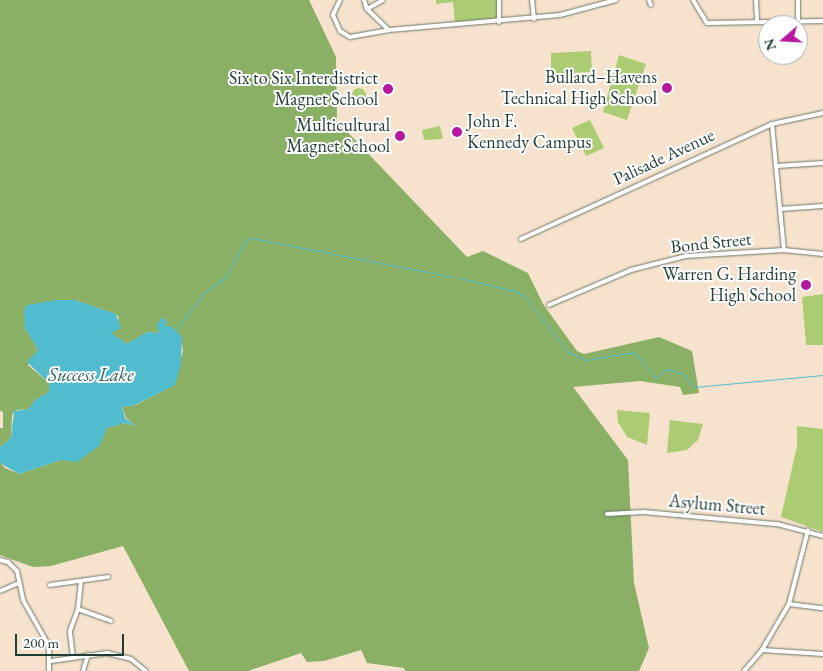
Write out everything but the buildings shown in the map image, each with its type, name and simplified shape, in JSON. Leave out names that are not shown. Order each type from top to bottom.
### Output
[{"type":"street","points":[[340,0],[333,15],[345,36],[389,30],[534,19],[616,0]]},
{"type":"street","points":[[364,0],[367,9],[389,30]]},
{"type":"street","points":[[367,9],[383,0]]},
{"type":"street","points":[[499,0],[500,22]]},
{"type":"street","points":[[532,0],[534,19]]},
{"type":"street","points":[[649,0],[651,5]]},
{"type":"street","points":[[693,0],[707,23],[757,22],[756,0]]},
{"type":"street","points":[[798,0],[798,15]]},
{"type":"street","points":[[808,22],[823,21]]},
{"type":"street","name":"Palisade Avenue","points":[[521,239],[772,124],[823,113]]},
{"type":"street","points":[[772,124],[784,250]]},
{"type":"street","points":[[777,166],[823,163]]},
{"type":"street","points":[[780,209],[823,206]]},
{"type":"street","name":"Bond Street","points":[[549,305],[632,270],[686,256],[784,250],[823,254]]},
{"type":"street","name":"Asylum Street","points":[[607,514],[644,512],[777,524],[808,530],[823,536]]},
{"type":"street","points":[[744,671],[762,650],[789,604],[808,530]]},
{"type":"street","points":[[0,560],[16,569],[25,605],[50,646],[51,661],[49,671]]},
{"type":"street","points":[[50,585],[108,577]]},
{"type":"street","points":[[73,657],[70,631],[78,609],[81,581]]},
{"type":"street","points":[[0,591],[19,583]]},
{"type":"street","points":[[789,604],[823,608]]},
{"type":"street","points":[[78,609],[111,621]]},
{"type":"street","points":[[762,650],[823,654]]},
{"type":"street","points":[[51,661],[107,653],[123,656],[146,671]]},
{"type":"street","points":[[83,671],[88,655]]},
{"type":"green space","points":[[0,0],[309,0],[336,57],[337,121],[467,257],[483,251],[528,273],[543,304],[577,351],[584,354],[659,337],[692,351],[699,393],[683,395],[680,387],[640,381],[573,387],[628,460],[634,583],[649,648],[639,671],[405,671],[404,668],[367,663],[361,650],[324,661],[307,662],[301,653],[248,671],[189,671],[123,546],[51,566],[33,567],[0,555],[0,462],[5,468],[19,474],[61,460],[77,461],[84,454],[93,450],[107,428],[126,423],[136,426],[126,418],[122,407],[136,405],[172,386],[183,351],[182,344],[164,325],[166,321],[162,317],[159,333],[147,332],[127,344],[110,333],[119,318],[116,314],[75,300],[27,305],[25,328],[38,350],[28,365],[49,383],[49,392],[35,400],[29,409],[16,410],[12,415],[11,438],[0,447],[0,428],[3,428],[3,412],[0,411]]},
{"type":"green space","points":[[436,0],[497,0],[497,18],[455,24],[453,2],[436,4]]},
{"type":"green space","points":[[591,51],[592,72],[551,74],[551,53]]},
{"type":"green space","points":[[619,55],[646,64],[627,120],[603,112]]},
{"type":"green space","points":[[356,88],[362,88],[366,95],[362,102],[356,102],[352,98],[352,92]]},
{"type":"green space","points":[[590,120],[604,148],[586,156],[572,128]]},
{"type":"green space","points":[[440,126],[443,139],[424,140],[422,130]]},
{"type":"green space","points":[[823,294],[823,345],[806,345],[802,297]]},
{"type":"green space","points":[[617,410],[650,413],[647,445],[627,437],[618,422]]},
{"type":"green space","points":[[670,420],[703,424],[698,440],[687,450],[667,453]]},
{"type":"green space","points":[[797,426],[823,429],[823,532],[781,517],[797,446]]},
{"type":"water","name":"Success Lake","points":[[56,300],[75,300],[116,314],[121,328],[111,333],[127,344],[147,332],[159,333],[157,325],[162,317],[167,322],[164,325],[172,327],[182,337],[181,364],[175,385],[135,405],[122,407],[125,418],[136,426],[126,423],[107,428],[99,446],[77,462],[61,460],[19,474],[0,463],[0,447],[11,438],[14,411],[29,409],[35,400],[49,392],[49,383],[27,362],[38,350],[25,328],[24,311],[27,305]]},
{"type":"waterway","points":[[175,331],[205,292],[225,278],[246,240],[251,238],[453,277]]},
{"type":"waterway","points":[[459,278],[515,291],[524,296],[568,352],[586,360],[634,352],[656,378],[666,369],[683,374],[694,387],[823,375]]},
{"type":"place","name":"Bullard–Havens Technical High School","points":[[667,88]]},
{"type":"place","name":"Six to Six Interdistrict Magnet School","points":[[388,89]]},
{"type":"place","name":"John F. Kennedy Campus","points":[[457,132]]},
{"type":"place","name":"Multicultural Magnet School","points":[[400,136]]},
{"type":"place","name":"Warren G. Harding High School","points":[[806,285]]}]
